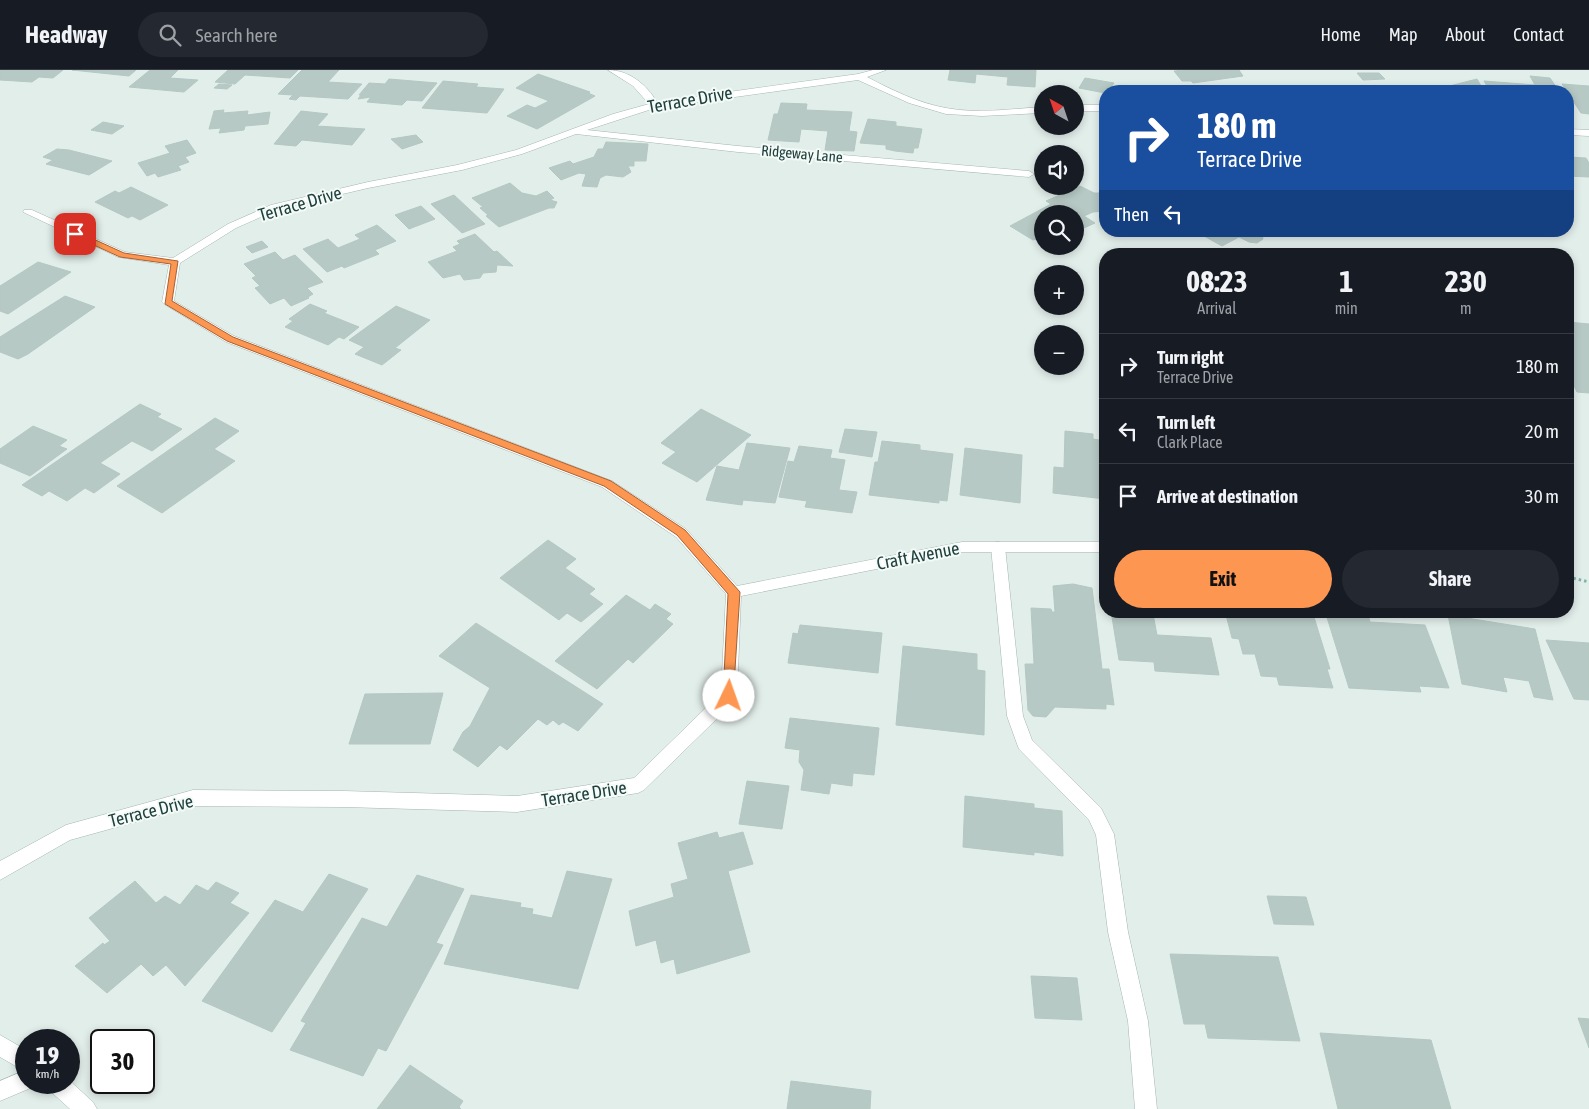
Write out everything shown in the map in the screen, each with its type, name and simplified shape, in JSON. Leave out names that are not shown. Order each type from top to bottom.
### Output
[{"type":"street","points":[[612,70],[630,79],[646,92],[654,105]]},
{"type":"street","name":"Terrace Drive","points":[[175,262],[232,226],[275,207],[368,185],[458,168],[519,152],[654,105],[727,93],[859,77],[882,70]]},
{"type":"street","points":[[859,77],[906,100],[946,111],[986,114],[1034,111]]},
{"type":"street","points":[[1084,108],[1099,108]]},
{"type":"street","name":"Ridgeway Lane","points":[[575,131],[738,149],[1029,174]]},
{"type":"street","points":[[1574,132],[1589,133]]},
{"type":"street","points":[[28,212],[122,255],[175,262],[168,302],[230,339],[607,484],[681,533],[734,592]]},
{"type":"street","name":"Craft Avenue","points":[[734,592],[962,547],[1099,546]]},
{"type":"street","points":[[998,547],[1018,730],[1025,744],[1095,814],[1105,834],[1118,932],[1138,1021],[1146,1109]]},
{"type":"street","name":"Terrace Drive","points":[[0,871],[66,833],[193,798],[344,799],[517,804],[638,785],[729,696],[734,592]]},
{"type":"street","points":[[0,1045],[15,1055]]},
{"type":"street","points":[[0,1091],[15,1085]]},
{"type":"street","points":[[69,1094],[86,1109]]},
{"type":"path","points":[[1574,578],[1589,582]]},
{"type":"building","points":[[0,70],[63,70],[53,78],[39,77],[32,82],[0,80]]},
{"type":"building","points":[[72,70],[136,70],[129,76]]},
{"type":"building","points":[[150,70],[178,70],[170,78],[198,80],[184,92],[129,87]]},
{"type":"building","points":[[228,70],[298,70],[290,78],[245,75],[235,84],[215,82]]},
{"type":"building","points":[[302,70],[339,70],[328,82],[362,84],[348,99],[300,96],[296,100],[289,99],[293,95],[278,94]]},
{"type":"building","points":[[950,70],[1036,70],[1034,87],[1007,85],[1008,77],[976,74],[975,83],[948,80]]},
{"type":"building","points":[[1239,70],[1243,76],[1193,83],[1191,81],[1182,81],[1174,71]]},
{"type":"building","points":[[1357,73],[1379,73],[1385,79],[1363,80]]},
{"type":"building","points":[[538,74],[590,92],[588,93],[595,96],[537,129],[507,116],[527,105],[535,108],[549,101],[516,88]]},
{"type":"building","points":[[1530,76],[1550,78],[1555,85],[1535,85]]},
{"type":"building","points":[[1085,78],[1114,83],[1113,85],[1099,85],[1099,92],[1084,89],[1084,85],[1081,85]]},
{"type":"building","points":[[389,79],[437,83],[422,101],[407,100],[402,105],[367,102],[371,97],[358,99],[369,83],[385,84]]},
{"type":"building","points":[[1477,79],[1480,85],[1454,85]]},
{"type":"building","points":[[443,81],[478,84],[476,87],[504,89],[487,113],[422,108]]},
{"type":"building","points":[[1484,81],[1535,85],[1486,85]]},
{"type":"building","points":[[219,84],[232,85],[227,89],[214,88]]},
{"type":"building","points":[[1562,84],[1589,86],[1589,114],[1581,113],[1574,102],[1574,85]]},
{"type":"building","points":[[781,103],[807,104],[806,110],[852,112],[849,131],[857,132],[854,151],[825,150],[828,131],[801,129],[799,142],[768,140],[774,114],[778,114]]},
{"type":"building","points":[[224,110],[223,113],[248,111],[247,115],[270,112],[268,124],[245,126],[244,130],[219,133],[221,128],[209,129],[214,111]]},
{"type":"building","points":[[301,111],[328,114],[317,126],[365,129],[352,145],[302,140],[296,146],[274,144]]},
{"type":"building","points":[[868,119],[896,122],[896,126],[922,129],[918,148],[914,148],[913,153],[886,149],[886,145],[860,143]]},
{"type":"building","points":[[103,122],[124,126],[112,134],[91,130]]},
{"type":"building","points":[[416,135],[423,142],[402,149],[391,139]]},
{"type":"building","points":[[187,140],[196,153],[185,157],[189,162],[178,166],[181,170],[158,177],[155,173],[147,176],[138,163],[170,153],[165,146]]},
{"type":"building","points":[[606,142],[648,144],[646,161],[634,161],[634,166],[628,166],[631,172],[623,177],[606,175],[600,178],[597,187],[582,186],[586,174],[579,173],[561,180],[549,168],[570,161],[573,164],[594,157],[598,149],[603,149]]},
{"type":"building","points":[[57,149],[69,150],[112,161],[89,175],[46,164],[53,160],[43,157]]},
{"type":"building","points":[[1574,157],[1586,158],[1589,163],[1589,177],[1574,176]]},
{"type":"building","points":[[510,183],[522,193],[536,196],[547,191],[554,198],[550,200],[557,202],[554,208],[549,208],[499,227],[486,216],[488,215],[480,208],[483,207],[472,198]]},
{"type":"building","points":[[131,187],[168,205],[140,220],[132,216],[128,218],[95,202],[115,191],[119,193]]},
{"type":"building","points":[[1084,188],[1094,193],[1099,193],[1099,212],[1084,216],[1084,205],[1049,205],[1051,204],[1046,201],[1060,195],[1084,195]]},
{"type":"building","points":[[454,195],[485,224],[462,233],[431,204]]},
{"type":"building","points":[[421,206],[435,219],[409,229],[395,215]]},
{"type":"building","points":[[1034,213],[1034,240],[1033,240],[1010,226]]},
{"type":"building","points":[[1084,216],[1095,223],[1084,228]]},
{"type":"building","points":[[377,225],[396,241],[375,250],[379,254],[344,268],[342,266],[327,272],[303,249],[328,239],[338,248],[360,239],[355,235]]},
{"type":"building","points":[[475,234],[494,252],[497,251],[513,266],[497,265],[496,272],[483,273],[480,278],[464,280],[460,274],[443,278],[428,262],[457,251],[453,247],[460,244],[457,241]]},
{"type":"building","points":[[1206,237],[1239,237],[1222,246]]},
{"type":"building","points":[[1239,237],[1262,237],[1263,239],[1257,243],[1249,242]]},
{"type":"building","points":[[262,241],[268,247],[252,253],[246,247]]},
{"type":"building","points":[[275,252],[283,260],[295,255],[323,282],[307,288],[313,294],[309,298],[291,306],[284,298],[270,304],[255,288],[260,286],[252,278],[256,276],[244,264]]},
{"type":"building","points":[[38,262],[71,272],[8,314],[0,311],[0,286]]},
{"type":"building","points":[[65,296],[95,307],[18,359],[0,352],[0,337]]},
{"type":"building","points":[[310,304],[327,311],[324,313],[359,327],[344,339],[339,337],[328,345],[285,327],[293,321],[289,319]]},
{"type":"building","points":[[396,306],[430,320],[395,348],[401,350],[382,365],[355,354],[364,347],[349,340]]},
{"type":"building","points":[[1574,323],[1589,324],[1589,393],[1577,392],[1574,386]]},
{"type":"building","points":[[140,404],[161,414],[157,417],[182,429],[152,451],[132,441],[100,463],[120,474],[94,493],[85,488],[67,501],[49,491],[42,496],[22,485]]},
{"type":"building","points":[[701,409],[751,435],[697,482],[662,463],[676,452],[661,443]]},
{"type":"building","points":[[215,418],[239,431],[214,449],[235,461],[162,513],[117,486]]},
{"type":"building","points":[[33,426],[67,440],[59,446],[67,449],[30,476],[0,463],[0,449]]},
{"type":"building","points":[[845,429],[877,432],[872,457],[839,452]]},
{"type":"building","points":[[1065,431],[1093,434],[1093,439],[1099,440],[1099,498],[1053,493],[1054,467],[1064,468]]},
{"type":"building","points":[[882,441],[920,445],[920,450],[953,454],[947,501],[939,500],[939,503],[869,495],[875,462],[878,462]]},
{"type":"building","points":[[747,443],[790,448],[775,503],[743,500],[742,505],[706,500],[717,466],[739,470]]},
{"type":"building","points":[[799,446],[832,450],[830,458],[845,460],[839,490],[857,492],[852,513],[805,507],[807,501],[779,497],[788,461],[794,462]]},
{"type":"building","points":[[965,448],[1022,455],[1020,503],[960,495]]},
{"type":"building","points":[[548,540],[576,559],[565,568],[595,589],[589,594],[603,604],[581,622],[567,613],[559,620],[500,578]]},
{"type":"building","points":[[1073,584],[1092,588],[1102,669],[1109,669],[1114,705],[1106,704],[1106,709],[1055,707],[1046,717],[1033,716],[1028,710],[1025,664],[1034,664],[1031,608],[1051,609],[1052,612],[1055,612],[1053,586]]},
{"type":"building","points":[[626,595],[650,610],[655,604],[671,614],[666,619],[673,624],[633,663],[628,659],[597,689],[555,661]]},
{"type":"building","points":[[1112,618],[1154,618],[1157,635],[1211,638],[1219,675],[1155,671],[1154,662],[1119,660]]},
{"type":"building","points":[[1227,618],[1314,618],[1330,669],[1327,669],[1333,688],[1279,685],[1277,677],[1261,676],[1255,654],[1243,654],[1239,639],[1232,638]]},
{"type":"building","points":[[1327,618],[1369,618],[1370,622],[1425,625],[1449,688],[1419,686],[1421,692],[1349,688]]},
{"type":"building","points":[[1449,618],[1467,618],[1535,629],[1553,700],[1534,697],[1529,681],[1503,677],[1507,692],[1462,684]]},
{"type":"building","points":[[476,623],[603,704],[578,731],[563,722],[559,725],[553,720],[547,725],[538,719],[507,750],[500,745],[478,767],[453,750],[463,732],[470,726],[490,688],[439,656]]},
{"type":"building","points":[[800,625],[882,633],[878,673],[788,663],[793,633],[798,634]]},
{"type":"building","points":[[1546,640],[1589,643],[1589,700],[1574,699]]},
{"type":"building","points":[[903,646],[977,654],[977,670],[985,671],[984,735],[896,725]]},
{"type":"building","points":[[443,693],[430,744],[349,744],[365,694]]},
{"type":"building","points":[[790,718],[879,728],[874,775],[853,773],[852,786],[831,783],[829,794],[801,790],[804,770],[799,762],[800,750],[785,748]]},
{"type":"building","points":[[747,781],[789,786],[782,829],[739,824]]},
{"type":"building","points":[[965,796],[1034,804],[1034,808],[1062,811],[1063,856],[1034,852],[1034,855],[963,847]]},
{"type":"building","points":[[717,832],[719,838],[743,832],[753,864],[728,871],[750,952],[677,974],[674,959],[661,963],[656,940],[636,946],[629,911],[674,897],[671,884],[688,879],[678,843]]},
{"type":"building","points":[[567,871],[612,879],[578,989],[444,964],[471,895],[521,903],[520,907],[533,909],[532,914],[552,918]]},
{"type":"building","points":[[329,874],[368,889],[272,1032],[202,1001],[275,900],[303,912]]},
{"type":"building","points":[[417,875],[464,889],[436,943],[443,945],[386,1051],[378,1048],[363,1076],[290,1050],[306,1023],[301,1021],[362,918],[387,927]]},
{"type":"building","points":[[135,881],[156,903],[165,896],[180,905],[196,885],[208,891],[216,882],[239,893],[230,903],[249,913],[185,986],[166,965],[153,976],[141,964],[107,993],[75,966],[103,943],[104,945],[110,941],[89,918]]},
{"type":"building","points":[[1267,896],[1306,897],[1314,925],[1274,924]]},
{"type":"building","points":[[1170,954],[1278,957],[1300,1041],[1208,1038],[1205,1024],[1184,1024]]},
{"type":"building","points":[[1031,976],[1077,978],[1082,1020],[1035,1018]]},
{"type":"building","points":[[1578,1018],[1589,1019],[1589,1048]]},
{"type":"building","points":[[1320,1033],[1431,1040],[1451,1109],[1338,1109]]},
{"type":"building","points":[[410,1065],[463,1101],[459,1107],[461,1109],[377,1109]]},
{"type":"building","points":[[791,1081],[871,1091],[870,1109],[787,1109]]},
{"type":"route","points":[[75,234],[122,255],[175,262],[168,302],[230,339],[607,484],[681,533],[734,592],[729,696]]}]
